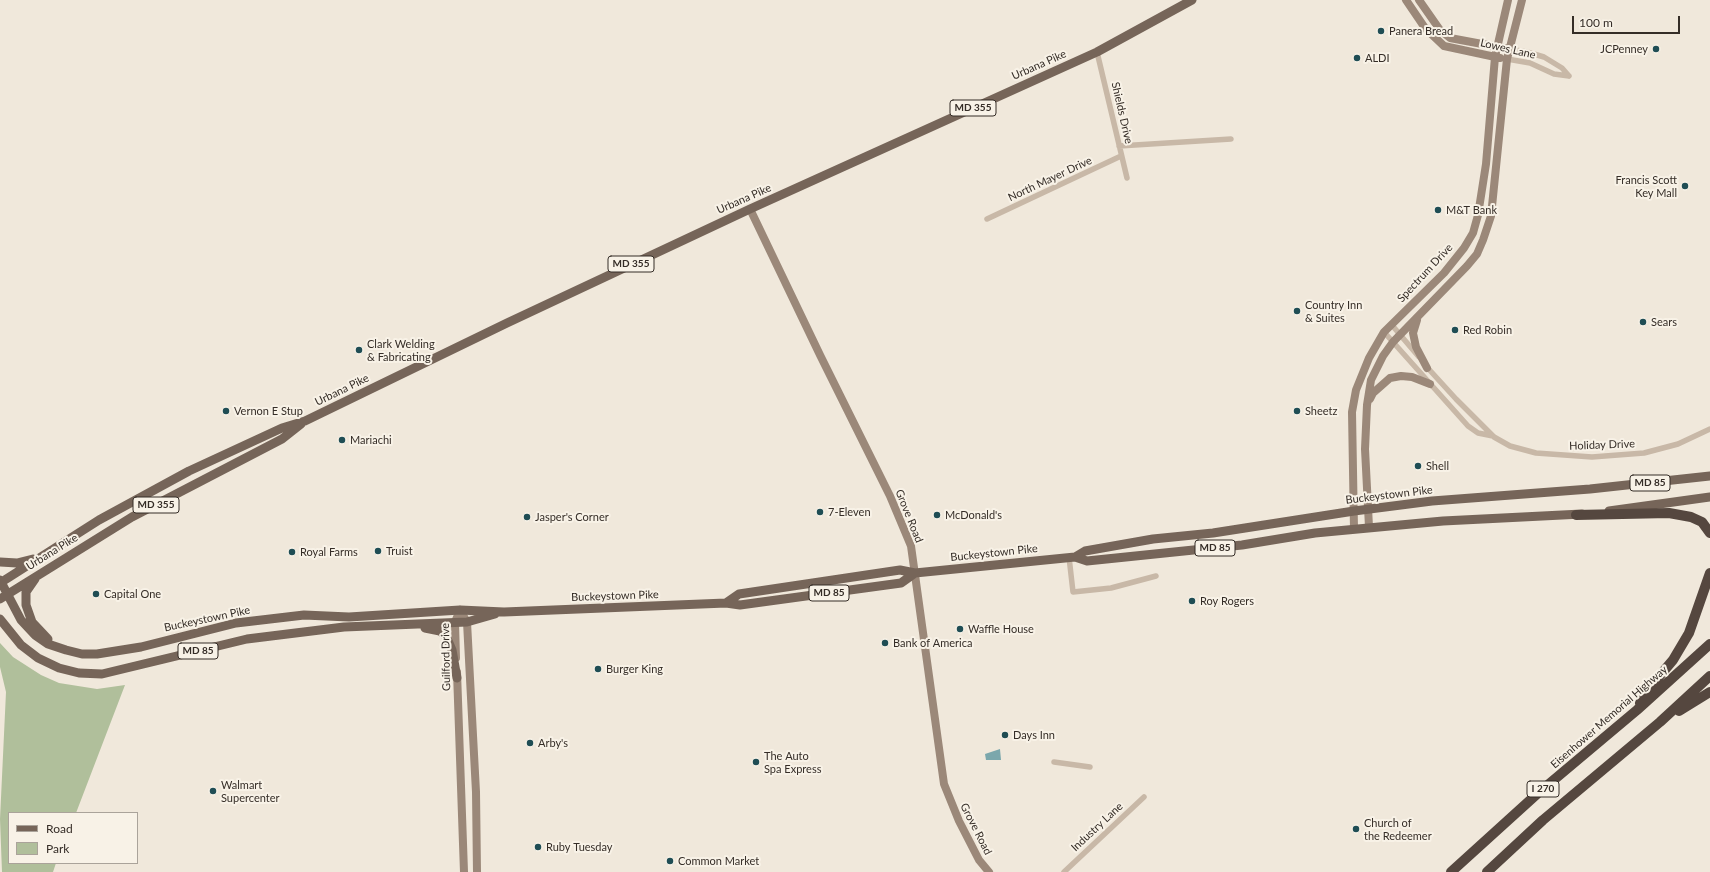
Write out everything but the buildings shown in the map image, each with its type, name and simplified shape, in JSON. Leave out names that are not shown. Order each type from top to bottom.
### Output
[{"type":"highway","points":[[1576,515],[1670,513],[1691,517],[1702,522],[1710,533]]},
{"type":"highway","points":[[1637,710],[1646,692],[1673,660],[1689,633],[1710,573]]},
{"type":"highway","name":"Eisenhower Memorial Highway","points":[[1451,872],[1537,794],[1637,710],[1710,644]]},
{"type":"highway","name":"I 270","points":[[1487,872],[1543,820],[1660,722],[1710,676]]},
{"type":"highway","points":[[1660,722],[1710,692]]},
{"type":"main road","name":"Urbana Pike","points":[[0,582],[99,520],[189,471],[282,428],[305,421],[750,209],[1097,52],[1192,0]]},
{"type":"main road","name":"Lowes Lane","points":[[1406,0],[1425,28],[1444,46],[1507,59]]},
{"type":"main road","name":"Lowes Lane","points":[[1419,0],[1440,30],[1450,38],[1509,49]]},
{"type":"main road","name":"Spectrum Drive","points":[[1354,529],[1352,412],[1356,390],[1369,358],[1384,332],[1444,273],[1464,248],[1473,233],[1478,215],[1486,164],[1495,57],[1508,0]]},
{"type":"main road","points":[[1369,527],[1366,449],[1367,405],[1371,380],[1383,356],[1393,342],[1467,266],[1477,254],[1484,240],[1491,216],[1507,59],[1522,0]]},
{"type":"main road","name":"Grove Road","points":[[750,209],[892,502],[911,546],[944,784],[959,821],[978,860],[989,872]]},
{"type":"main road","points":[[1419,316],[1413,334],[1416,347],[1427,368]]},
{"type":"main road","points":[[1367,405],[1373,393],[1390,378],[1401,376],[1412,377],[1430,384]]},
{"type":"main road","name":"Urbana Pike","points":[[0,600],[39,574],[132,517],[282,439],[305,421]]},
{"type":"main road","name":"Buckeystown Pike","points":[[1072,557],[1085,551],[1153,539],[1213,533],[1368,509],[1432,501],[1590,489],[1710,476]]},
{"type":"main road","name":"Buckeystown Pike","points":[[0,582],[21,620],[35,635],[48,644],[82,654],[116,652],[236,623],[304,615],[349,617],[460,610],[504,612],[726,603],[739,594],[900,570],[915,574],[1072,557],[1087,560],[1235,546],[1315,533],[1369,527],[1443,521],[1576,515],[1710,497]]},
{"type":"main road","points":[[0,562],[17,563],[42,556]]},
{"type":"main road","points":[[39,574],[26,592],[26,605],[32,622],[48,640],[66,650]]},
{"type":"main road","name":"Guilford Drive","points":[[460,610],[467,622],[476,792],[478,872]]},
{"type":"main road","name":"Guilford Drive","points":[[460,610],[455,622],[464,872]]},
{"type":"main road","name":"Buckeystown Pike","points":[[0,619],[12,634],[38,658],[58,668],[79,673],[102,674],[247,639],[344,627],[467,622],[504,612]]},
{"type":"main road","points":[[398,625],[434,628],[446,636],[452,650],[457,678]]},
{"type":"main road","points":[[0,627],[12,634]]},
{"type":"street","name":"Lowes Lane","points":[[1507,59],[1530,63],[1554,74],[1569,76],[1562,68],[1544,57],[1509,49]]},
{"type":"street","name":"Shields Drive","points":[[1097,52],[1127,178]]},
{"type":"street","points":[[1119,146],[1232,139]]},
{"type":"street","name":"North Mayer Drive","points":[[987,219],[1122,156]]},
{"type":"street","name":"Holiday Drive","points":[[1391,324],[1427,368],[1494,437]]},
{"type":"street","name":"Holiday Drive","points":[[1384,332],[1468,426],[1478,433],[1494,437],[1510,446],[1536,453],[1592,458],[1618,456],[1664,449],[1693,438],[1710,429]]},
{"type":"street","points":[[1072,557],[1073,592],[1111,588],[1156,576]]},
{"type":"street","points":[[1054,762],[1090,767]]},
{"type":"street","name":"Industry Lane","points":[[1064,872],[1144,797]]},
{"type":"green space","points":[[0,643],[13,657],[41,675],[59,683],[97,689],[125,685],[76,812],[8,812],[8,864],[56,864],[53,872],[2,872],[0,819],[6,692],[0,667]]},
{"type":"water","points":[[1000,749],[1001,760],[986,760],[985,754]]},
{"type":"place","name":"Panera Bread","points":[[1381,31]]},
{"type":"place","name":"JCPenney","points":[[1656,49]]},
{"type":"place","name":"ALDI","points":[[1357,58]]},
{"type":"place","name":"Francis Scott Key Mall","points":[[1685,186]]},
{"type":"place","name":"M&T Bank","points":[[1438,210]]},
{"type":"place","name":"Country Inn & Suites","points":[[1297,311]]},
{"type":"place","name":"Sears","points":[[1643,322]]},
{"type":"place","name":"Red Robin","points":[[1455,330]]},
{"type":"place","name":"Clark Welding & Fabricating","points":[[359,350]]},
{"type":"place","name":"Vernon E Stup","points":[[226,411]]},
{"type":"place","name":"Sheetz","points":[[1297,411]]},
{"type":"place","name":"Mariachi","points":[[342,440]]},
{"type":"place","name":"Shell","points":[[1418,466]]},
{"type":"place","name":"7-Eleven","points":[[820,512]]},
{"type":"place","name":"McDonald's","points":[[937,515]]},
{"type":"place","name":"Jasper's Corner","points":[[527,517]]},
{"type":"place","name":"Truist","points":[[378,551]]},
{"type":"place","name":"Royal Farms","points":[[292,552]]},
{"type":"place","name":"Capital One","points":[[96,594]]},
{"type":"place","name":"Roy Rogers","points":[[1192,601]]},
{"type":"place","name":"Waffle House","points":[[960,629]]},
{"type":"place","name":"Bank of America","points":[[885,643]]},
{"type":"place","name":"Burger King","points":[[598,669]]},
{"type":"place","name":"Days Inn","points":[[1005,735]]},
{"type":"place","name":"Arby's","points":[[530,743]]},
{"type":"place","name":"The Auto Spa Express","points":[[756,762]]},
{"type":"place","name":"Walmart Supercenter","points":[[213,791]]},
{"type":"place","name":"Church of the Redeemer","points":[[1356,829]]},
{"type":"place","name":"Ruby Tuesday","points":[[538,847]]},
{"type":"place","name":"Common Market","points":[[670,861]]}]
